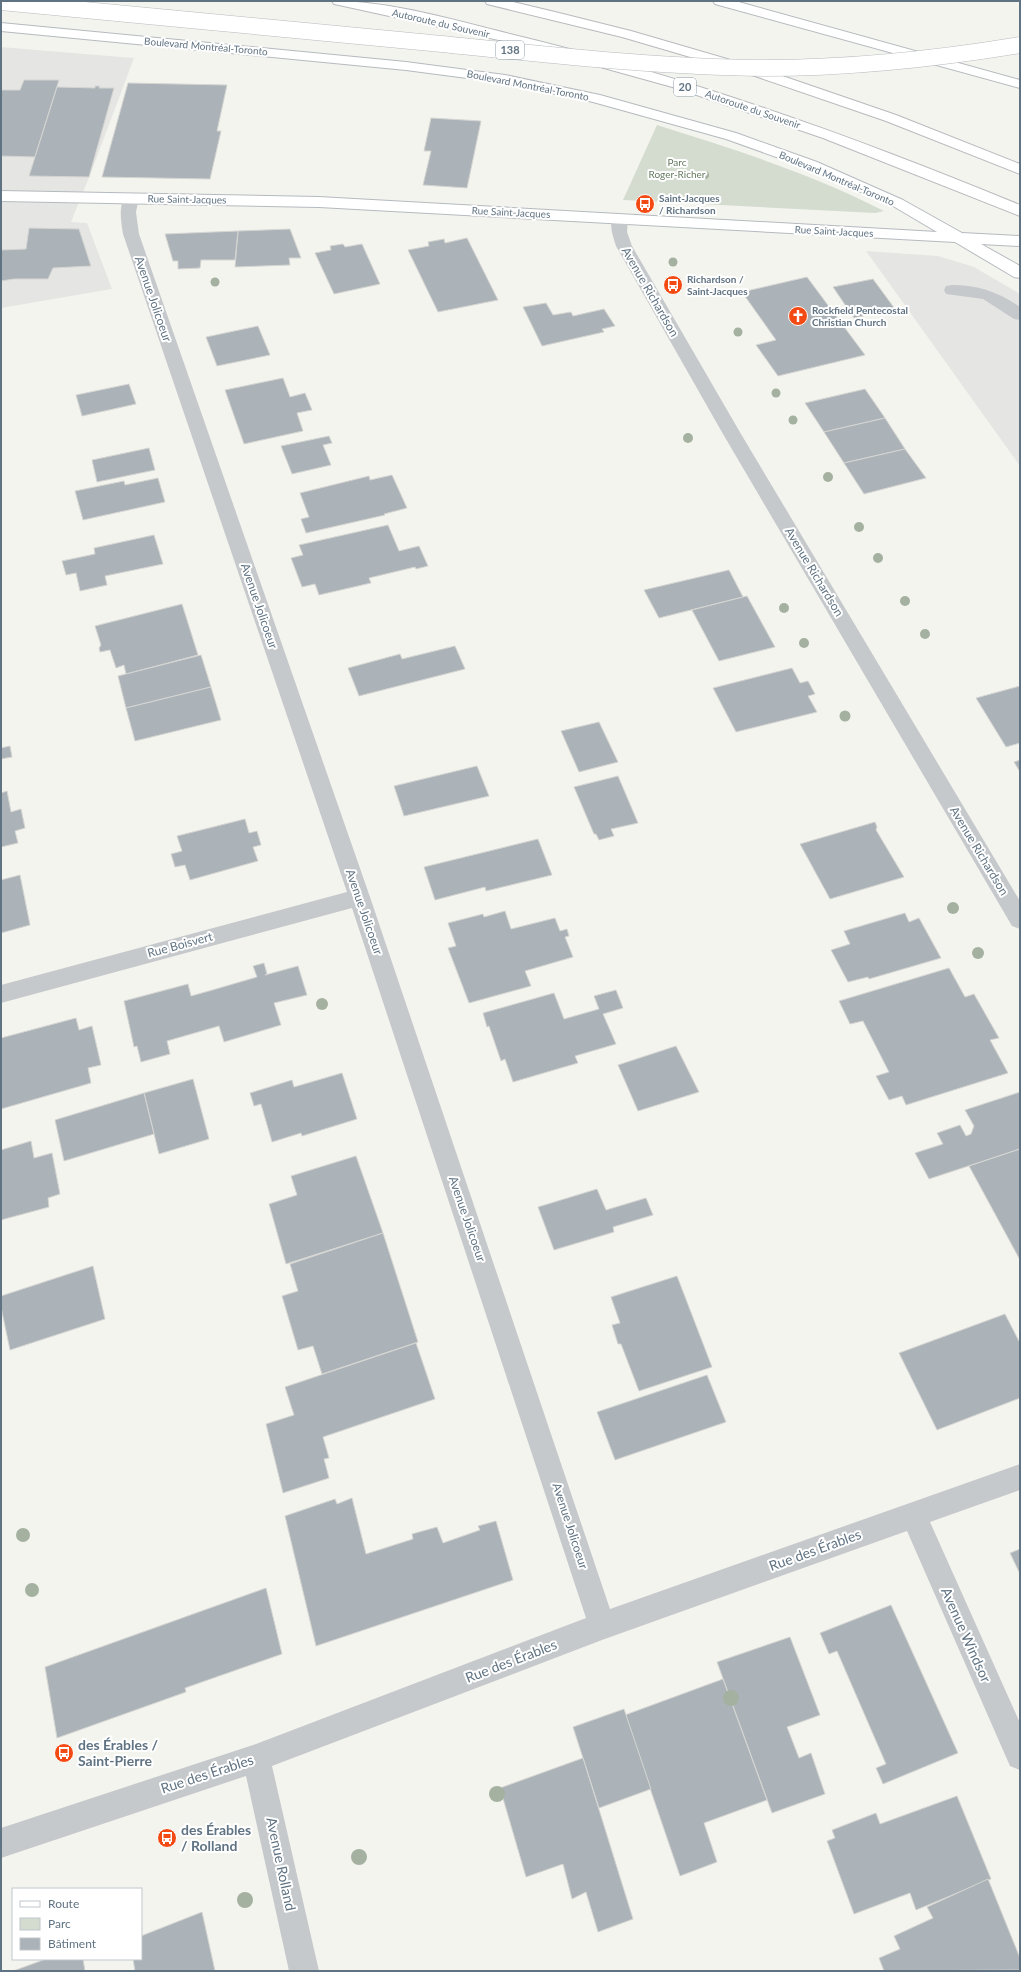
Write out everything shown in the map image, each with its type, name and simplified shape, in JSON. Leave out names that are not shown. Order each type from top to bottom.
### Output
[{"type":"main road","name":"Autoroute du Souvenir","points":[[339,1],[548,47],[633,70],[778,117],[907,164],[1020,211]]},
{"type":"main road","points":[[492,1],[631,36],[761,74],[903,124],[1020,169]]},
{"type":"main road","points":[[720,1],[1020,84]]},
{"type":"main road","name":"138","points":[[1,2],[568,56],[717,67],[765,68],[883,63],[964,54],[1020,45]]},
{"type":"main road","name":"Boulevard Montréal-Toronto","points":[[1,27],[380,63],[477,75],[554,89],[680,121],[819,168],[898,203],[962,238],[1020,273]]},
{"type":"main road","name":"Rue Saint-Jacques","points":[[1,196],[324,203],[568,215],[1020,241]]},
{"type":"street","name":"Avenue Jolicoeur","points":[[131,198],[128,212],[131,234],[359,897],[575,1540],[602,1626]]},
{"type":"street","name":"Avenue Richardson","points":[[620,219],[619,232],[624,246],[732,434],[1020,920]]},
{"type":"street","points":[[952,290],[969,290],[989,294],[999,299],[1020,315]]},
{"type":"street","name":"Rue Boisvert","points":[[1,994],[359,897]]},
{"type":"street","name":"Rue des Érables","points":[[1,1843],[256,1758],[602,1626],[1020,1477]]},
{"type":"street","name":"Avenue Windsor","points":[[914,1514],[1020,1756]]},
{"type":"street","name":"Avenue Rolland","points":[[256,1758],[304,1971]]},
{"type":"shaded area","points":[[1,47],[134,58],[71,222],[87,223],[112,289],[1,308]]},
{"type":"shaded area","points":[[866,251],[938,256],[974,267],[1020,294],[1020,466]]},
{"type":"green space","name":"Parc Roger-Richer","points":[[657,125],[772,163],[829,185],[884,211],[875,213],[623,200]]},
{"type":"building","points":[[24,80],[59,80],[35,157],[1,156],[1,90],[20,90]]},
{"type":"building","points":[[128,83],[227,85],[217,131],[221,131],[210,179],[102,177]]},
{"type":"building","points":[[95,86],[100,86],[99,88],[114,88],[89,177],[29,176],[57,87],[95,88]]},
{"type":"building","points":[[431,118],[481,121],[467,188],[423,185],[431,151],[424,151]]},
{"type":"building","points":[[29,228],[79,229],[91,266],[53,268],[48,279],[14,279],[1,281],[1,250],[26,249]]},
{"type":"building","points":[[290,229],[301,258],[289,258],[290,265],[235,267],[238,231]]},
{"type":"building","points":[[238,231],[235,260],[201,260],[200,268],[178,269],[178,261],[173,261],[165,234]]},
{"type":"building","points":[[467,238],[498,300],[438,312],[408,250],[429,246],[428,242],[444,239],[445,243]]},
{"type":"building","points":[[343,244],[345,247],[362,244],[380,284],[334,294],[315,253],[331,250],[330,246]]},
{"type":"building","name":"Rockfield Pentecostal Christian Church","points":[[807,277],[865,355],[778,376],[756,345],[776,340],[742,292]]},
{"type":"building","points":[[873,279],[895,309],[854,318],[833,287]]},
{"type":"building","points":[[546,303],[553,315],[571,312],[573,316],[604,309],[615,326],[602,329],[604,332],[542,346],[523,307]]},
{"type":"building","points":[[258,326],[270,355],[217,366],[206,337]]},
{"type":"building","points":[[283,378],[290,397],[305,393],[312,410],[297,413],[303,431],[244,444],[225,390]]},
{"type":"building","points":[[129,384],[136,404],[82,416],[76,395]]},
{"type":"building","points":[[865,389],[885,418],[824,432],[805,403]]},
{"type":"building","points":[[885,418],[905,449],[844,463],[824,432]]},
{"type":"building","points":[[329,436],[332,443],[323,445],[331,465],[292,474],[281,446]]},
{"type":"building","points":[[149,448],[155,470],[97,482],[92,460]]},
{"type":"building","points":[[905,449],[926,478],[864,494],[844,463]]},
{"type":"building","points":[[392,475],[407,508],[384,514],[385,515],[306,533],[301,519],[309,517],[300,493],[369,476],[370,480]]},
{"type":"building","points":[[158,478],[165,502],[83,520],[75,491],[124,481],[125,485]]},
{"type":"building","points":[[388,525],[399,551],[419,546],[428,566],[416,569],[415,567],[369,578],[371,583],[319,595],[315,584],[302,587],[291,558],[303,555],[299,545]]},
{"type":"building","points":[[154,535],[163,564],[105,576],[107,585],[80,591],[76,573],[66,575],[62,561],[95,554],[94,548]]},
{"type":"building","points":[[729,570],[743,597],[659,618],[644,590]]},
{"type":"building","points":[[747,596],[775,647],[719,661],[692,610]]},
{"type":"building","points":[[182,604],[198,655],[126,674],[124,665],[116,668],[110,650],[100,652],[99,648],[101,645],[95,626]]},
{"type":"building","points":[[455,646],[465,669],[359,696],[348,668],[400,654],[402,659]]},
{"type":"building","points":[[201,655],[211,687],[126,708],[118,676]]},
{"type":"building","points":[[792,668],[800,683],[808,681],[815,694],[808,696],[817,712],[736,732],[713,688]]},
{"type":"building","points":[[1020,686],[1020,743],[1006,747],[976,698]]},
{"type":"building","points":[[211,687],[221,720],[135,741],[126,708]]},
{"type":"building","points":[[599,722],[618,762],[579,772],[561,731]]},
{"type":"building","points":[[10,746],[12,757],[1,759],[1,748]]},
{"type":"building","points":[[1020,760],[1020,772],[1014,762]]},
{"type":"building","points":[[477,766],[489,796],[404,816],[394,786]]},
{"type":"building","points":[[618,776],[638,823],[611,829],[614,836],[599,840],[596,834],[594,834],[574,787]]},
{"type":"building","points":[[7,791],[11,812],[21,809],[25,828],[15,831],[18,843],[1,847],[1,793]]},
{"type":"building","points":[[245,819],[249,833],[257,831],[261,845],[253,847],[258,861],[190,880],[185,865],[175,867],[171,854],[182,851],[177,836]]},
{"type":"building","points":[[875,822],[877,827],[876,830],[904,877],[830,899],[800,844]]},
{"type":"building","points":[[538,839],[552,875],[486,891],[485,887],[435,900],[424,867]]},
{"type":"building","points":[[20,875],[30,925],[1,933],[1,880]]},
{"type":"building","points":[[505,911],[511,929],[555,918],[560,931],[567,929],[569,936],[565,937],[573,957],[525,971],[531,986],[469,1003],[448,948],[456,946],[448,923],[483,914],[484,917]]},
{"type":"building","points":[[905,913],[909,922],[919,918],[941,958],[869,979],[868,977],[848,982],[831,950],[850,944],[844,931]]},
{"type":"building","points":[[264,963],[267,974],[265,975],[298,966],[307,995],[274,1003],[281,1025],[224,1042],[219,1026],[167,1041],[170,1054],[141,1062],[137,1046],[134,1047],[124,1001],[188,984],[191,996],[257,977],[253,966]]},
{"type":"building","points":[[949,968],[965,997],[974,994],[999,1038],[990,1040],[1008,1073],[906,1105],[902,1096],[889,1100],[876,1076],[889,1072],[863,1021],[850,1024],[839,1001]]},
{"type":"building","points":[[616,990],[623,1008],[603,1014],[616,1044],[575,1056],[578,1063],[513,1082],[505,1059],[501,1061],[483,1013],[554,993],[564,1019],[599,1009],[594,996]]},
{"type":"building","points":[[76,1018],[79,1030],[92,1026],[101,1065],[88,1068],[91,1083],[1,1109],[1,1038]]},
{"type":"building","points":[[676,1046],[699,1092],[638,1111],[618,1065]]},
{"type":"building","points":[[342,1073],[357,1119],[302,1136],[301,1133],[272,1142],[261,1104],[254,1106],[250,1093],[292,1080],[294,1087]]},
{"type":"building","points":[[193,1079],[209,1139],[159,1154],[144,1093]]},
{"type":"building","points":[[1020,1092],[1020,1149],[929,1179],[915,1153],[943,1144],[937,1133],[960,1125],[966,1136],[971,1134],[974,1126],[965,1110]]},
{"type":"building","points":[[144,1093],[154,1134],[64,1161],[55,1120]]},
{"type":"building","points":[[31,1141],[34,1158],[52,1153],[60,1194],[48,1198],[49,1207],[1,1220],[1,1150]]},
{"type":"building","points":[[1020,1149],[1020,1260],[969,1166]]},
{"type":"building","points":[[356,1156],[383,1233],[286,1264],[269,1204],[297,1195],[291,1176]]},
{"type":"building","points":[[597,1189],[606,1210],[646,1198],[653,1215],[613,1227],[614,1232],[554,1250],[538,1207]]},
{"type":"building","points":[[383,1233],[418,1342],[322,1374],[313,1346],[298,1350],[282,1296],[298,1291],[290,1264]]},
{"type":"building","points":[[93,1266],[105,1319],[10,1350],[1,1307],[1,1296]]},
{"type":"building","points":[[677,1276],[712,1367],[639,1391],[621,1344],[618,1344],[612,1325],[620,1323],[611,1297]]},
{"type":"building","points":[[1005,1314],[1020,1343],[1020,1398],[937,1430],[899,1353]]},
{"type":"building","points":[[416,1343],[435,1399],[323,1437],[329,1458],[324,1459],[329,1478],[283,1493],[266,1424],[294,1415],[285,1387]]},
{"type":"building","points":[[707,1375],[726,1422],[615,1460],[597,1412]]},
{"type":"building","points":[[352,1498],[366,1554],[413,1539],[412,1534],[437,1527],[443,1543],[480,1530],[478,1526],[496,1521],[513,1580],[316,1646],[285,1516],[335,1499],[337,1504]]},
{"type":"building","points":[[1020,1549],[1020,1574],[1010,1553]]},
{"type":"building","points":[[266,1588],[282,1654],[185,1688],[186,1692],[57,1738],[45,1667]]},
{"type":"building","points":[[891,1605],[958,1753],[883,1784],[876,1768],[886,1764],[837,1651],[829,1654],[820,1633]]},
{"type":"building","points":[[790,1637],[820,1715],[787,1727],[799,1758],[811,1753],[825,1794],[772,1813],[717,1662]]},
{"type":"building","points":[[723,1679],[767,1800],[704,1823],[717,1862],[680,1876],[625,1715]]},
{"type":"building","points":[[624,1709],[651,1789],[599,1808],[573,1727]]},
{"type":"building","points":[[583,1758],[633,1919],[598,1932],[586,1892],[572,1899],[563,1864],[526,1877],[500,1788]]},
{"type":"building","points":[[957,1796],[991,1879],[916,1910],[910,1893],[854,1914],[827,1841],[835,1838],[832,1830],[876,1813],[880,1824]]},
{"type":"building","points":[[988,1879],[1020,1958],[1020,1970],[884,1971],[879,1958],[900,1949],[894,1936],[933,1918],[927,1907]]},
{"type":"building","points":[[202,1912],[215,1971],[135,1971],[133,1960],[142,1960],[142,1936]]},
{"type":"building","points":[[43,1960],[83,1960],[85,1971],[13,1971]]},
{"type":"place","name":"Saint-Jacques / Richardson","points":[[645,204]]},
{"type":"place","name":"Richardson / Saint-Jacques","points":[[673,285]]},
{"type":"place","name":"Rockfield Pentecostal Christian Church","points":[[798,316]]},
{"type":"place","name":"des Érables / Saint-Pierre","points":[[64,1753]]},
{"type":"place","name":"des Érables / Rolland","points":[[167,1838]]}]
